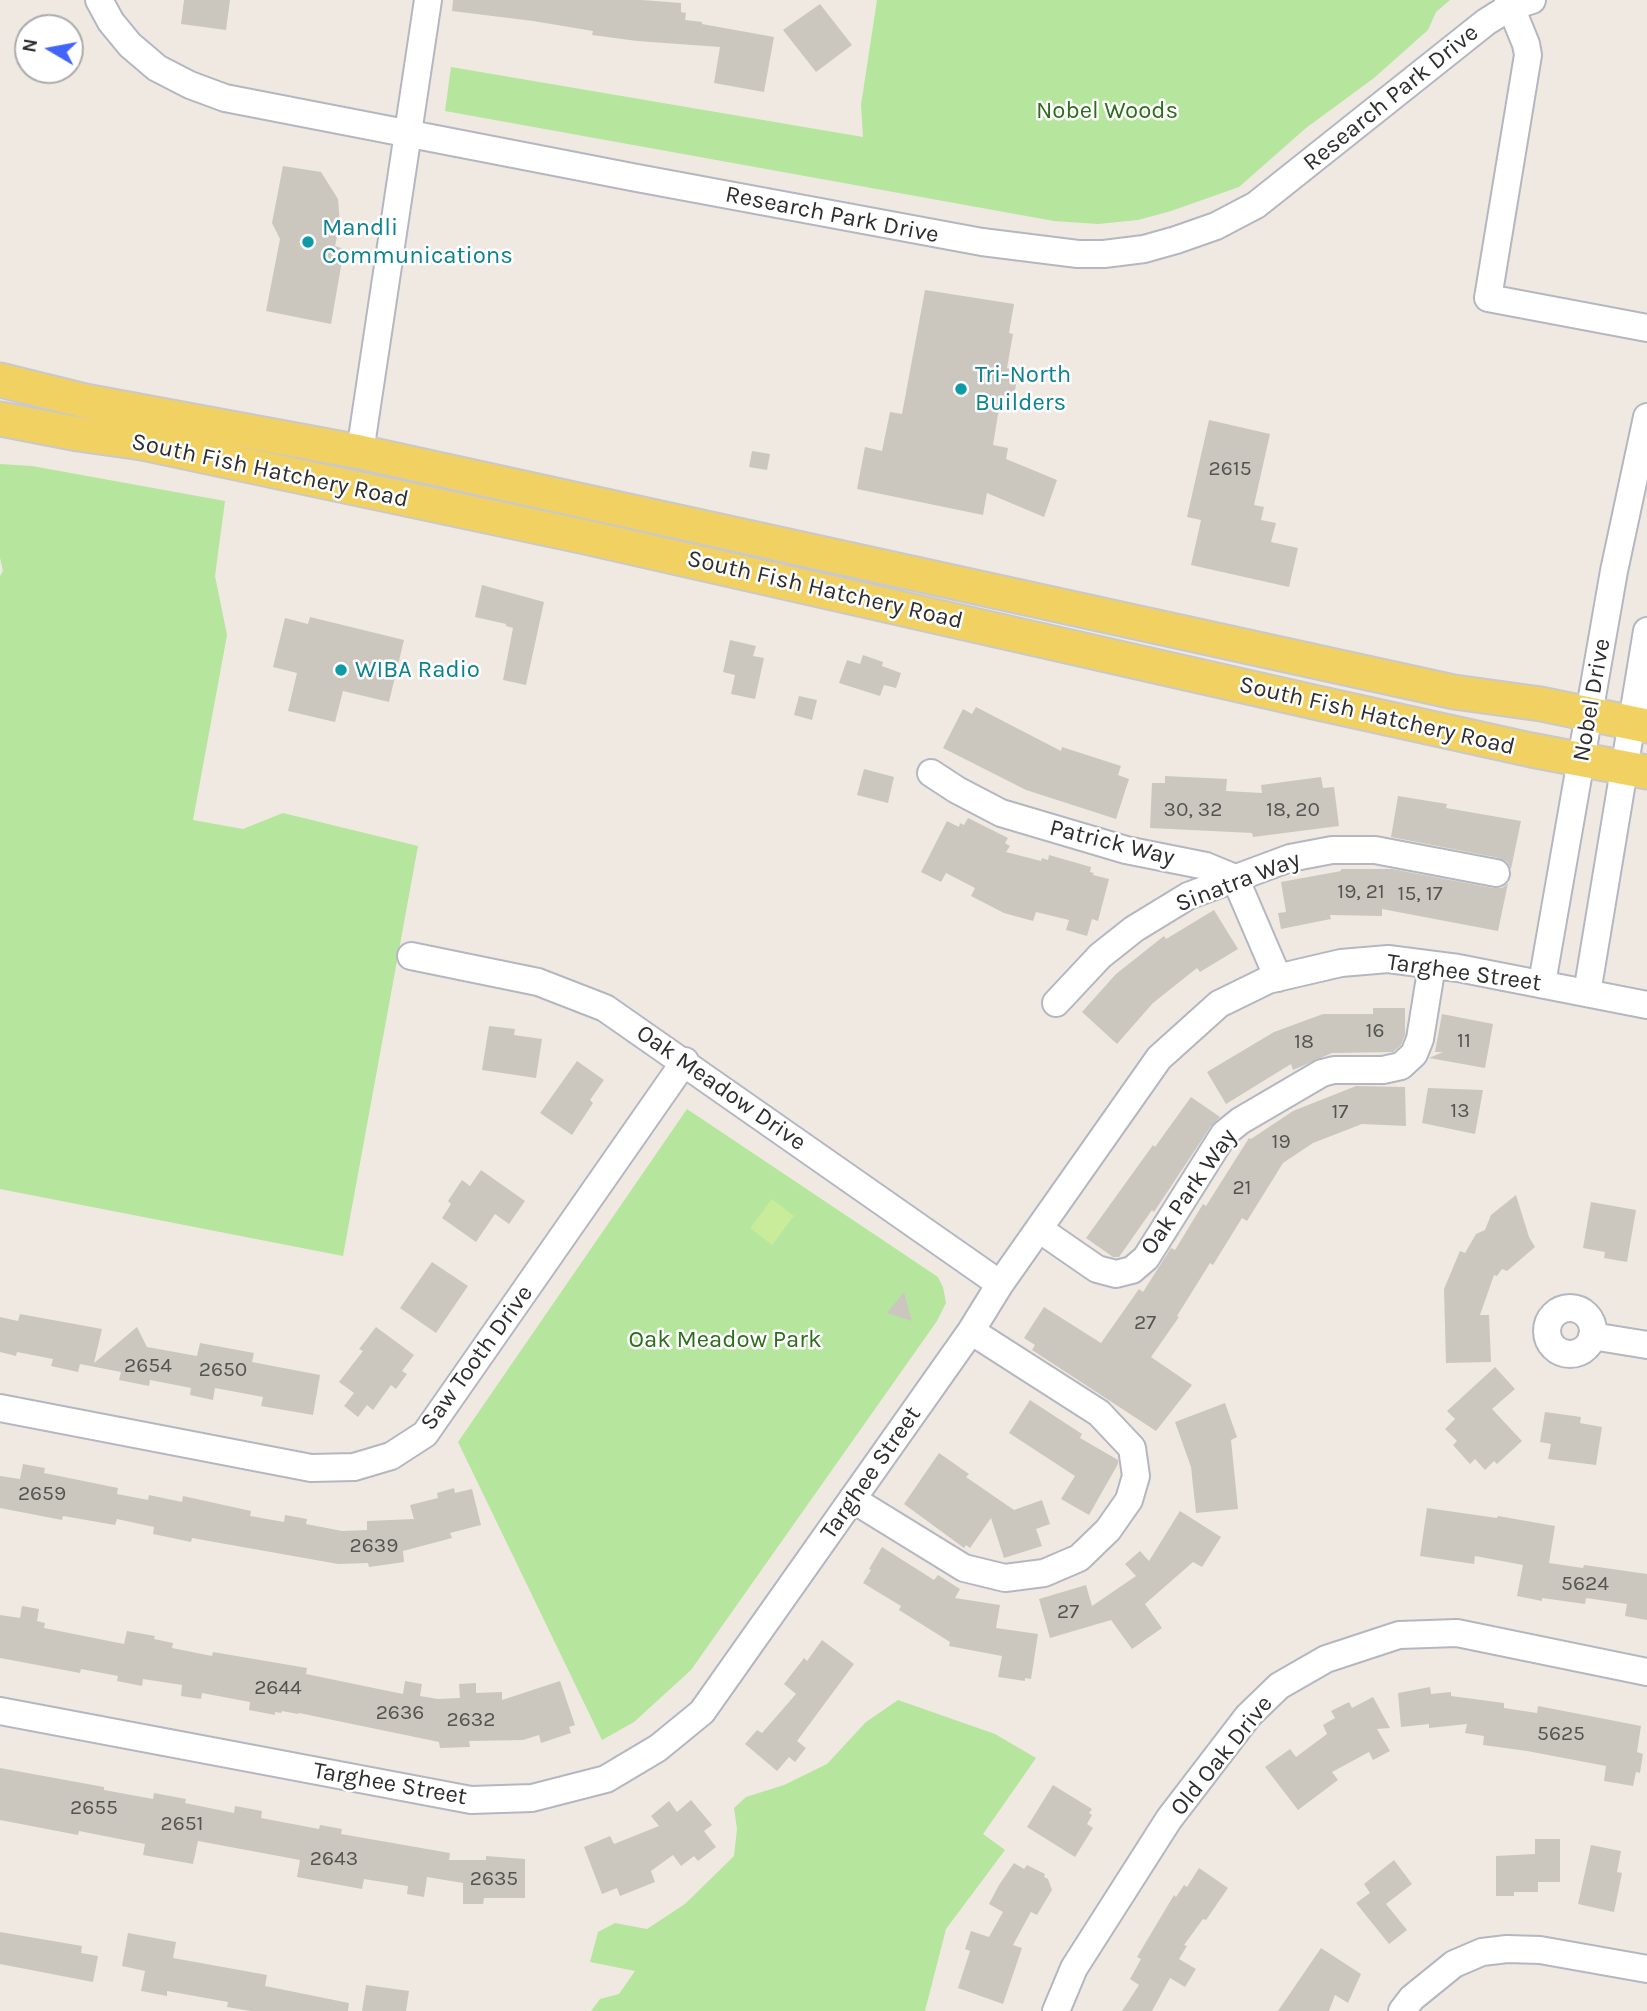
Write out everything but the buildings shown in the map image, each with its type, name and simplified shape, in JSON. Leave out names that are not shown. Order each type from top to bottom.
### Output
[{"type":"main road","name":"South Fish Hatchery Road","points":[[0,380],[85,401],[360,452],[1454,692],[1541,704],[1639,724]]},
{"type":"main road","name":"South Fish Hatchery Road","points":[[0,419],[142,443],[653,551],[1305,700],[1636,770]]},
{"type":"street","name":"Research Park Drive","points":[[99,0],[111,22],[130,45],[157,68],[190,85],[225,98],[982,242],[1078,254],[1144,249],[1216,226],[1256,205],[1486,22],[1517,2]]},
{"type":"street","points":[[360,452],[428,0]]},
{"type":"street","points":[[1517,2],[1528,55],[1488,298],[1647,328]]},
{"type":"street","name":"Nobel Drive","points":[[1542,984],[1614,571],[1647,417]]},
{"type":"street","name":"Nobel Drive","points":[[1587,993],[1636,770],[1647,631]]},
{"type":"street","name":"Patrick Way","points":[[931,773],[1001,813],[1126,850],[1206,866],[1235,878]]},
{"type":"street","name":"Sinatra Way","points":[[1056,1003],[1100,956],[1134,929],[1188,896],[1290,858],[1332,850],[1375,850],[1496,873]]},
{"type":"street","points":[[1235,878],[1278,978]]},
{"type":"street","name":"Oak Meadow Drive","points":[[411,956],[538,982],[605,1008],[685,1061],[1000,1284]]},
{"type":"street","name":"Targhee Street","points":[[0,1711],[471,1800],[532,1798],[606,1779],[658,1748],[702,1712],[971,1331],[1000,1284],[1159,1058],[1219,1004],[1278,978],[1353,962],[1388,959],[1542,984],[1647,1005]]},
{"type":"street","name":"Oak Park Way","points":[[1039,1230],[1097,1269],[1116,1274],[1132,1270],[1146,1258],[1224,1134],[1240,1121],[1322,1073],[1334,1070],[1383,1070],[1401,1066],[1413,1054],[1420,1039],[1432,965]]},
{"type":"street","name":"Saw Tooth Drive","points":[[0,1408],[311,1468],[354,1466],[391,1456],[425,1434],[685,1061]]},
{"type":"street","points":[[852,1499],[964,1569],[1005,1578],[1044,1573],[1079,1558],[1108,1530],[1129,1500],[1136,1476],[1132,1448],[1099,1413],[971,1331]]},
{"type":"street","points":[[1592,1336],[1647,1345]]},
{"type":"street","name":"Old Oak Drive","points":[[1056,2011],[1074,1968],[1170,1819],[1248,1716],[1279,1686],[1326,1659],[1399,1635],[1457,1633],[1647,1672]]},
{"type":"street","points":[[1402,2011],[1412,1998],[1454,1964],[1482,1952],[1507,1949],[1540,1950],[1647,1969]]},
{"type":"green space","name":"Nobel Woods","points":[[877,0],[1450,0],[1436,12],[1428,30],[1374,78],[1306,128],[1239,187],[1138,220],[1098,224],[1054,221],[445,111],[451,67],[863,137],[861,105]]},
{"type":"green space","points":[[0,464],[32,466],[225,501],[215,576],[227,635],[193,820],[243,829],[283,813],[418,846],[343,1256],[0,1189],[0,576],[3,571],[0,558]]},
{"type":"green space","name":"Oak Meadow Park","points":[[687,1109],[938,1277],[946,1303],[937,1321],[691,1670],[634,1722],[602,1740],[458,1442]]},
{"type":"green space","points":[[772,1199],[794,1216],[772,1245],[750,1228]]},
{"type":"green space","points":[[898,1700],[995,1734],[1036,1758],[983,1834],[1005,1850],[946,1929],[925,2011],[591,2011],[600,1999],[619,1994],[635,1971],[590,1962],[598,1932],[615,1923],[647,1929],[685,1904],[734,1856],[737,1829],[734,1808],[746,1797],[784,1785],[827,1764],[866,1722]]},
{"type":"place","name":"Mandli Communications","points":[[308,242]]},
{"type":"place","name":"Tri-North Builders","points":[[961,389]]},
{"type":"place","name":"WIBA Radio","points":[[341,670]]}]
